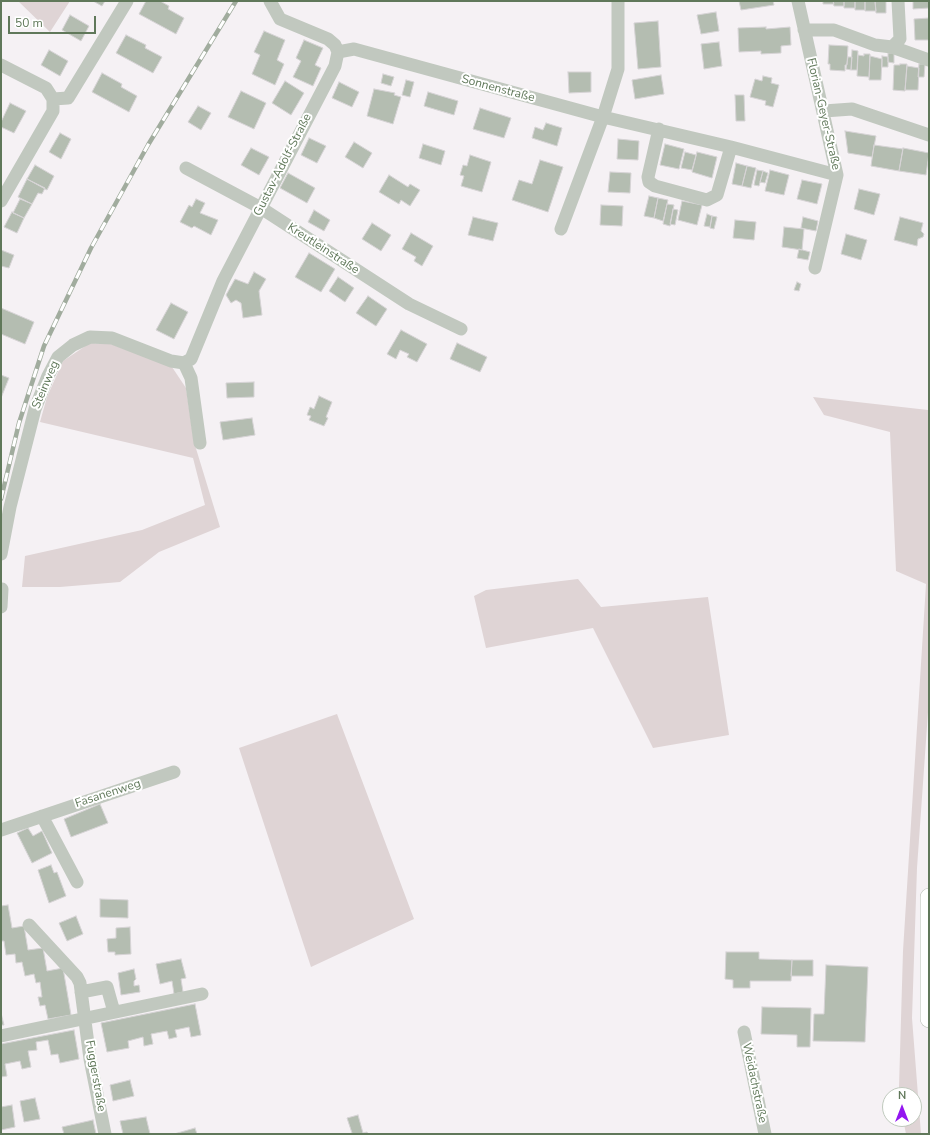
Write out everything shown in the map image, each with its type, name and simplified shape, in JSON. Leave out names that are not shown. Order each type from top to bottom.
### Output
[{"type":"main road","points":[[929,897],[929,1019]]},
{"type":"street","points":[[53,99],[68,98],[127,1]]},
{"type":"street","points":[[270,1],[280,19],[328,39],[335,45],[338,52]]},
{"type":"street","points":[[561,229],[603,117],[618,69],[618,1]]},
{"type":"street","name":"Florian-Geyer-Straße","points":[[798,1],[838,175],[815,268]]},
{"type":"street","points":[[892,47],[900,39],[898,1]]},
{"type":"street","points":[[804,30],[834,30],[875,45],[892,47],[929,60]]},
{"type":"street","name":"Sonnenstraße","points":[[338,52],[354,50],[603,117],[659,129],[838,175]]},
{"type":"street","name":"Gustav-Adolf-Straße","points":[[187,361],[223,281],[335,66],[338,52]]},
{"type":"street","points":[[1,65],[46,88],[53,99],[53,111],[1,201]]},
{"type":"street","points":[[824,111],[852,109],[929,135]]},
{"type":"street","points":[[659,129],[648,176],[649,182],[655,186],[706,200],[717,195],[731,147]]},
{"type":"street","name":"Kreutleinstraße","points":[[186,168],[261,208],[409,304],[461,329]]},
{"type":"street","name":"Steinweg","points":[[1,554],[10,507],[35,409],[48,376],[58,357],[73,345],[90,337],[112,338],[171,361],[187,361]]},
{"type":"street","points":[[187,361],[191,378],[200,443]]},
{"type":"street","points":[[1,585],[1,607]]},
{"type":"street","name":"Fasanenweg","points":[[1,830],[174,772]]},
{"type":"street","points":[[42,816],[77,882]]},
{"type":"street","name":"Fuggerstraße","points":[[29,925],[77,977],[81,992],[90,1059],[105,1134]]},
{"type":"street","points":[[81,992],[107,987],[114,1012]]},
{"type":"street","points":[[1,1036],[202,994]]},
{"type":"street","name":"Weidachstraße","points":[[744,1032],[765,1134]]},
{"type":"shaded area","points":[[18,1],[70,1],[50,32]]},
{"type":"shaded area","points":[[90,343],[111,344],[172,367],[186,388],[194,442],[220,527],[159,552],[120,582],[60,587],[22,587],[25,556],[142,530],[205,505],[193,458],[40,422],[47,397],[63,361]]},
{"type":"shaded area","points":[[929,392],[929,698],[917,868],[912,1018],[917,1087],[899,1087],[903,951],[926,584],[896,571],[890,432],[824,415],[813,397],[928,410]]},
{"type":"shaded area","points":[[578,579],[601,607],[708,597],[729,735],[653,748],[593,628],[486,648],[474,596],[486,590]]},
{"type":"shaded area","points":[[337,714],[414,919],[311,967],[239,748]]},
{"type":"shaded area","points":[[905,1127],[920,1127],[921,1134],[906,1134]]},
{"type":"building","points":[[93,1],[105,1],[102,6]]},
{"type":"building","points":[[146,1],[160,1],[169,6],[168,9],[184,18],[176,34],[139,14]]},
{"type":"building","points":[[739,1],[773,1],[774,5],[741,10]]},
{"type":"building","points":[[823,1],[833,1],[834,4],[823,4]]},
{"type":"building","points":[[833,1],[844,1],[844,6],[834,6]]},
{"type":"building","points":[[844,1],[855,1],[855,8],[844,8]]},
{"type":"building","points":[[855,1],[865,1],[865,10],[855,10]]},
{"type":"building","points":[[865,1],[875,1],[876,11],[865,11]]},
{"type":"building","points":[[875,1],[886,1],[886,13],[876,13]]},
{"type":"building","points":[[913,1],[929,1],[929,8],[913,9]]},
{"type":"building","points":[[716,12],[719,31],[701,34],[697,15]]},
{"type":"building","points":[[70,15],[89,26],[81,41],[62,30]]},
{"type":"building","points":[[929,18],[929,40],[915,40],[914,19]]},
{"type":"building","points":[[658,21],[661,67],[638,69],[634,23]]},
{"type":"building","points":[[766,27],[766,29],[790,27],[791,45],[781,46],[781,53],[761,54],[761,51],[739,52],[738,28]]},
{"type":"building","points":[[264,31],[285,40],[277,60],[284,64],[275,85],[252,74],[260,55],[254,52]]},
{"type":"building","points":[[126,35],[146,45],[145,48],[162,57],[153,73],[116,53]]},
{"type":"building","points":[[304,40],[323,48],[315,65],[321,68],[313,86],[293,77],[301,61],[296,58]]},
{"type":"building","points":[[719,42],[722,66],[704,69],[701,44]]},
{"type":"building","points":[[829,45],[848,46],[847,65],[845,65],[845,71],[830,70],[830,64],[828,64]]},
{"type":"building","points":[[49,50],[68,61],[60,76],[41,65]]},
{"type":"building","points":[[852,50],[858,51],[857,70],[851,70]]},
{"type":"building","points":[[888,53],[894,53],[894,63],[888,62]]},
{"type":"building","points":[[864,54],[870,54],[869,77],[857,76],[858,55],[864,56]]},
{"type":"building","points":[[870,56],[882,59],[881,80],[869,80]]},
{"type":"building","points":[[882,56],[888,57],[888,67],[882,67]]},
{"type":"building","points":[[848,57],[852,57],[851,70],[846,69]]},
{"type":"building","points":[[907,64],[905,91],[893,90],[894,65]]},
{"type":"building","points":[[919,64],[925,64],[924,77],[918,77]]},
{"type":"building","points":[[907,66],[919,68],[918,90],[905,90]]},
{"type":"building","points":[[568,72],[591,72],[591,92],[569,93]]},
{"type":"building","points":[[102,73],[122,84],[121,87],[137,96],[129,112],[92,92]]},
{"type":"building","points":[[383,74],[394,77],[391,86],[381,83]]},
{"type":"building","points":[[661,75],[664,94],[635,99],[632,80]]},
{"type":"building","points":[[763,76],[772,78],[771,83],[779,85],[773,107],[765,105],[766,101],[750,97],[755,79],[762,81]]},
{"type":"building","points":[[406,80],[414,82],[410,97],[402,95]]},
{"type":"building","points":[[285,81],[304,93],[291,115],[272,103]]},
{"type":"building","points":[[339,82],[359,92],[352,107],[332,98]]},
{"type":"building","points":[[374,89],[395,93],[394,95],[401,97],[393,124],[367,116]]},
{"type":"building","points":[[241,91],[266,103],[254,129],[228,117]]},
{"type":"building","points":[[428,92],[458,101],[454,115],[424,106]]},
{"type":"building","points":[[735,95],[744,95],[745,121],[736,121]]},
{"type":"building","points":[[10,103],[26,111],[14,133],[1,127],[1,122]]},
{"type":"building","points":[[198,106],[211,113],[201,130],[188,122]]},
{"type":"building","points":[[480,108],[511,118],[504,138],[473,129]]},
{"type":"building","points":[[546,123],[562,128],[557,146],[532,138],[535,127],[543,130]]},
{"type":"building","points":[[845,131],[876,136],[872,157],[848,153]]},
{"type":"building","points":[[60,133],[71,139],[61,159],[49,152]]},
{"type":"building","points":[[309,138],[326,146],[317,163],[301,155]]},
{"type":"building","points":[[618,139],[639,141],[638,160],[617,159]]},
{"type":"building","points":[[354,142],[372,153],[363,168],[345,157]]},
{"type":"building","points":[[423,144],[445,151],[441,165],[419,158]]},
{"type":"building","points":[[665,144],[684,149],[679,169],[660,165]]},
{"type":"building","points":[[874,145],[903,149],[899,171],[871,166]]},
{"type":"building","points":[[251,148],[269,157],[259,175],[241,165]]},
{"type":"building","points":[[903,148],[929,153],[926,175],[899,171]]},
{"type":"building","points":[[685,152],[696,155],[692,170],[681,168]]},
{"type":"building","points":[[697,152],[717,157],[712,178],[692,172]]},
{"type":"building","points":[[470,155],[491,162],[482,192],[461,186],[464,176],[460,175],[463,165],[467,166]]},
{"type":"building","points":[[540,160],[563,167],[548,212],[512,200],[519,180],[532,184]]},
{"type":"building","points":[[736,163],[747,166],[742,186],[732,184]]},
{"type":"building","points":[[35,165],[54,176],[47,190],[27,179]]},
{"type":"building","points":[[747,166],[756,168],[751,188],[742,186]]},
{"type":"building","points":[[757,170],[763,171],[759,186],[754,185]]},
{"type":"building","points":[[770,170],[789,175],[784,195],[765,191]]},
{"type":"building","points":[[763,171],[768,173],[765,183],[760,182]]},
{"type":"building","points":[[610,172],[631,173],[630,193],[608,192]]},
{"type":"building","points":[[288,173],[315,188],[307,203],[280,188]]},
{"type":"building","points":[[389,175],[408,187],[410,184],[420,190],[410,206],[401,200],[399,204],[379,192]]},
{"type":"building","points":[[27,179],[45,188],[42,194],[38,193],[32,204],[18,197]]},
{"type":"building","points":[[802,180],[822,184],[817,204],[797,199]]},
{"type":"building","points":[[859,189],[880,194],[874,215],[854,209]]},
{"type":"building","points":[[649,196],[658,198],[654,218],[644,216]]},
{"type":"building","points":[[658,198],[668,200],[663,221],[654,218]]},
{"type":"building","points":[[20,199],[32,204],[24,218],[13,213]]},
{"type":"building","points":[[196,199],[205,203],[200,213],[218,220],[211,235],[194,226],[192,228],[180,222],[189,205],[192,207]]},
{"type":"building","points":[[682,201],[702,205],[697,225],[678,220]]},
{"type":"building","points":[[667,204],[674,205],[670,226],[663,224]]},
{"type":"building","points":[[601,205],[623,206],[622,226],[600,225]]},
{"type":"building","points":[[673,209],[678,210],[675,225],[670,224]]},
{"type":"building","points":[[314,210],[330,220],[324,231],[308,222]]},
{"type":"building","points":[[12,212],[24,218],[17,233],[4,227]]},
{"type":"building","points":[[707,214],[712,216],[710,227],[704,226]]},
{"type":"building","points":[[712,216],[717,217],[714,229],[710,228]]},
{"type":"building","points":[[473,217],[498,223],[493,241],[468,235]]},
{"type":"building","points":[[803,217],[818,221],[816,231],[801,228]]},
{"type":"building","points":[[900,217],[923,223],[921,231],[924,234],[923,237],[918,239],[917,246],[894,240]]},
{"type":"building","points":[[735,220],[756,222],[754,240],[733,238]]},
{"type":"building","points":[[372,223],[391,235],[381,251],[362,239]]},
{"type":"building","points":[[784,227],[804,229],[802,250],[782,247]]},
{"type":"building","points":[[411,233],[433,246],[422,266],[414,261],[416,257],[402,249]]},
{"type":"building","points":[[846,234],[867,240],[861,260],[841,254]]},
{"type":"building","points":[[799,249],[810,252],[808,260],[797,258]]},
{"type":"building","points":[[1,250],[14,255],[9,268],[1,266]]},
{"type":"building","points":[[309,253],[335,269],[321,292],[295,277]]},
{"type":"building","points":[[254,272],[266,279],[259,291],[262,315],[243,318],[241,303],[236,300],[231,303],[226,295],[235,279],[248,284]]},
{"type":"building","points":[[338,277],[354,288],[345,302],[329,291]]},
{"type":"building","points":[[797,282],[801,284],[799,291],[794,290]]},
{"type":"building","points":[[368,296],[387,309],[376,326],[356,313]]},
{"type":"building","points":[[171,303],[188,312],[174,339],[156,330]]},
{"type":"building","points":[[1,308],[34,322],[25,344],[1,334]]},
{"type":"building","points":[[401,330],[427,344],[417,362],[407,357],[409,354],[400,350],[396,359],[387,354]]},
{"type":"building","points":[[457,343],[487,357],[480,372],[450,359]]},
{"type":"building","points":[[1,375],[9,378],[1,398]]},
{"type":"building","points":[[254,382],[254,397],[227,398],[226,383]]},
{"type":"building","points":[[319,396],[332,402],[326,417],[328,418],[324,426],[309,420],[311,416],[307,415],[310,407],[314,409]]},
{"type":"building","points":[[252,418],[255,435],[223,440],[220,422]]},
{"type":"building","points":[[100,804],[108,823],[71,837],[64,819]]},
{"type":"building","points":[[28,828],[33,836],[42,831],[52,853],[32,863],[17,833]]},
{"type":"building","points":[[51,865],[54,873],[57,872],[66,896],[49,903],[38,870]]},
{"type":"building","points":[[100,899],[128,900],[128,918],[100,917]]},
{"type":"building","points":[[8,905],[12,928],[24,926],[28,950],[43,948],[47,971],[63,968],[71,1015],[48,1019],[45,1005],[40,1006],[38,997],[42,997],[40,982],[36,983],[34,974],[25,976],[22,962],[16,963],[15,954],[6,955],[4,941],[1,941],[1,906]]},
{"type":"building","points":[[76,916],[83,934],[67,941],[59,923]]},
{"type":"building","points":[[130,927],[131,954],[115,955],[115,952],[108,952],[107,939],[116,938],[116,928]]},
{"type":"building","points":[[726,952],[759,952],[759,959],[792,960],[791,981],[750,981],[750,988],[733,988],[733,980],[725,979]]},
{"type":"building","points":[[181,959],[186,978],[181,979],[183,992],[174,994],[172,981],[160,984],[156,964]]},
{"type":"building","points":[[792,960],[813,960],[813,976],[791,976]]},
{"type":"building","points":[[826,965],[868,967],[865,1042],[813,1041],[814,1014],[824,1014]]},
{"type":"building","points":[[134,969],[136,979],[134,981],[134,986],[139,985],[140,992],[121,995],[118,973]]},
{"type":"building","points":[[195,1004],[201,1035],[191,1037],[189,1027],[175,1030],[177,1037],[169,1039],[167,1031],[151,1034],[153,1044],[144,1046],[143,1037],[128,1041],[129,1048],[107,1052],[101,1023]]},
{"type":"building","points":[[762,1007],[811,1008],[810,1047],[797,1047],[797,1035],[761,1034]]},
{"type":"building","points":[[1,1013],[4,1025],[1,1025]]},
{"type":"building","points":[[74,1030],[79,1059],[60,1063],[58,1054],[51,1055],[48,1040],[36,1042],[37,1050],[28,1051],[31,1067],[22,1069],[20,1061],[5,1064],[7,1076],[1,1077],[1,1044]]},
{"type":"building","points":[[130,1080],[134,1096],[113,1101],[110,1085]]},
{"type":"building","points":[[35,1098],[40,1119],[24,1122],[20,1101]]},
{"type":"building","points":[[12,1105],[15,1127],[1,1130],[1,1107]]},
{"type":"building","points":[[358,1115],[363,1133],[367,1132],[368,1134],[348,1134],[352,1133],[347,1118]]},
{"type":"building","points":[[146,1117],[150,1134],[123,1134],[120,1121]]},
{"type":"building","points":[[93,1120],[96,1134],[64,1134],[62,1127]]},
{"type":"building","points":[[195,1128],[197,1134],[174,1134]]},
{"type":"railway","points":[[1,499],[19,423],[44,346],[91,248],[148,145],[236,1]]}]
